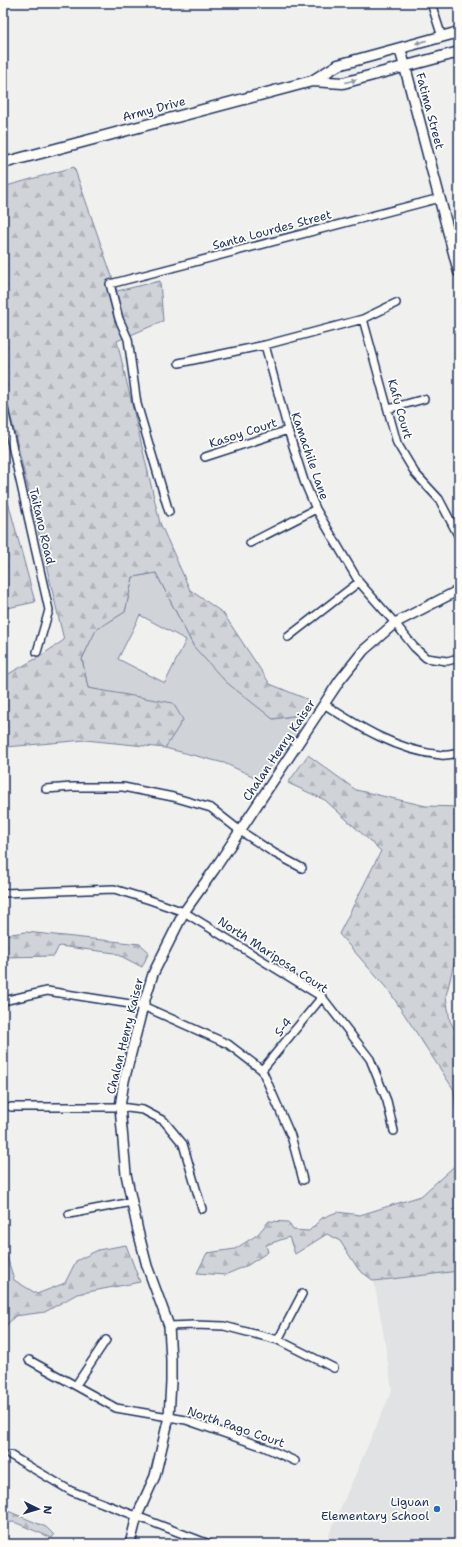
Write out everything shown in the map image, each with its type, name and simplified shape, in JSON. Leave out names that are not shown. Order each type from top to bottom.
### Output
[{"type":"main road","name":"Army Drive","points":[[3,163],[312,81],[338,65],[459,32]]},
{"type":"main road","name":"Fatima Street","points":[[400,48],[459,272]]},
{"type":"main road","name":"Army Drive","points":[[312,81],[343,83],[459,52]]},
{"type":"street","points":[[431,3],[442,37]]},
{"type":"street","name":"Santa Lourdes Street","points":[[169,512],[137,404],[128,339],[119,319],[110,284],[440,198]]},
{"type":"street","points":[[179,363],[265,345],[363,319],[396,303]]},
{"type":"street","name":"Kafu Court","points":[[363,319],[397,442],[415,473],[439,500],[459,537]]},
{"type":"street","name":"Kamachile Lane","points":[[265,345],[288,430],[304,481],[316,509],[359,582],[414,647],[426,658],[447,661],[459,658]]},
{"type":"street","points":[[388,409],[424,399]]},
{"type":"street","name":"Taitano Road","points":[[3,405],[49,610],[37,652]]},
{"type":"street","name":"Kasoy Court","points":[[204,457],[288,430]]},
{"type":"street","points":[[250,543],[316,509]]},
{"type":"street","points":[[288,637],[359,582]]},
{"type":"street","name":"Chalan Henry Kaiser","points":[[130,1544],[138,1516],[155,1476],[169,1417],[172,1360],[169,1326],[148,1266],[138,1231],[126,1174],[120,1107],[124,1081],[143,1006],[153,974],[184,912],[214,870],[239,830],[340,680],[364,650],[395,623],[459,590]]},
{"type":"street","points":[[324,704],[355,725],[413,751],[442,756],[459,753]]},
{"type":"street","points":[[46,789],[72,786],[122,787],[173,797],[211,808],[239,830],[274,853],[302,868]]},
{"type":"street","name":"North Mariposa Court","points":[[3,894],[114,889],[184,912],[322,997],[370,1059],[387,1101],[394,1131]]},
{"type":"street","points":[[3,1001],[47,991],[143,1006],[228,1044],[262,1070],[291,1136],[303,1180]]},
{"type":"street","name":"S-4","points":[[262,1070],[322,997]]},
{"type":"street","points":[[11,1107],[120,1107],[143,1110],[164,1121],[183,1144],[202,1208]]},
{"type":"street","points":[[69,1214],[132,1202]]},
{"type":"street","points":[[278,1340],[302,1294]]},
{"type":"street","points":[[169,1326],[224,1326],[278,1340],[334,1368]]},
{"type":"street","points":[[76,1385],[106,1340]]},
{"type":"street","name":"North Pago Court","points":[[29,1360],[116,1408],[186,1420],[264,1447],[295,1461]]},
{"type":"street","points":[[10,1455],[71,1491],[209,1544]]},
{"type":"shaded area","points":[[458,1270],[459,1544],[325,1544],[392,1390],[374,1281]]},
{"type":"green space","points":[[74,167],[117,291],[160,281],[163,321],[117,341],[160,523],[190,590],[223,613],[270,684],[309,700],[305,714],[273,719],[226,682],[194,647],[156,573],[133,577],[125,612],[96,630],[82,659],[88,688],[173,703],[183,720],[165,748],[85,740],[6,747],[3,753],[3,677],[39,657],[64,640],[3,384],[3,187]]},
{"type":"green space","points":[[3,483],[35,602],[3,609]]},
{"type":"green space","points":[[156,573],[194,647],[273,719],[305,714],[295,738],[259,779],[224,763],[165,748],[182,720],[118,694],[88,688],[82,659],[96,629],[125,612],[133,577]],"holes":[[[140,615],[186,640],[165,683],[118,659]]]},
{"type":"green space","points":[[308,755],[356,790],[426,806],[459,807],[459,955],[455,959],[446,996],[450,1021],[459,1037],[459,1162],[454,1090],[389,991],[339,934],[381,851],[325,800],[288,783]]},
{"type":"green space","points":[[26,932],[140,944],[149,952],[142,967],[115,953],[59,946],[54,956],[4,957],[3,935]]},
{"type":"green space","points":[[459,1162],[459,1271],[374,1281],[359,1270],[340,1241],[327,1234],[295,1254],[289,1237],[266,1245],[268,1252],[248,1265],[225,1275],[197,1273],[207,1253],[235,1249],[257,1235],[269,1221],[288,1222],[293,1230],[309,1231],[322,1218],[337,1212],[360,1215],[421,1196]]},
{"type":"green space","points":[[3,1243],[14,1280],[37,1294],[65,1283],[76,1261],[98,1250],[126,1245],[140,1282],[77,1294],[45,1312],[15,1316],[3,1329]]},
{"type":"green space","points":[[3,1509],[46,1527],[54,1535],[52,1538],[14,1522],[3,1523]]},
{"type":"place","name":"Liguan Elementary School","points":[[437,1509]]}]
